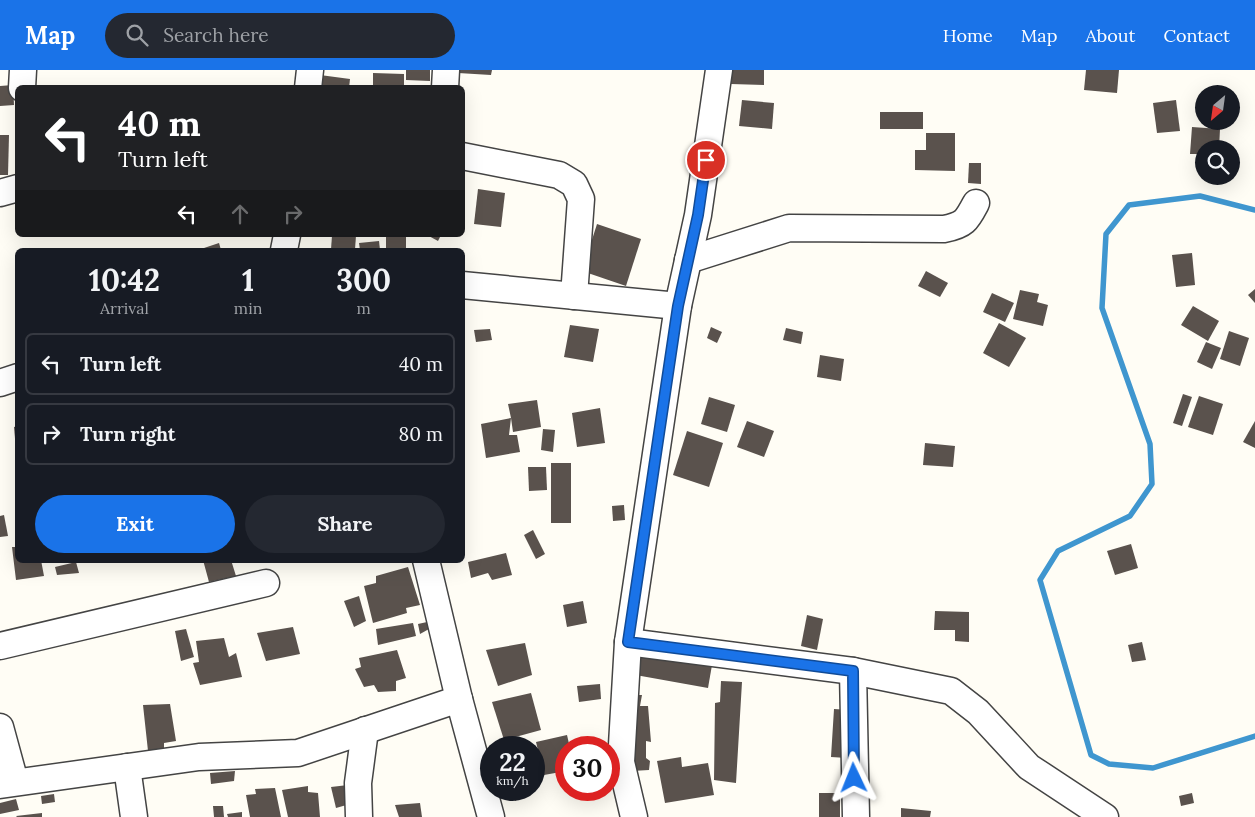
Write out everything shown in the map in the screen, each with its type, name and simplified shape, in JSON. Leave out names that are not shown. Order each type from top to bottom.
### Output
[{"type":"street","points":[[22,70],[22,85]]},
{"type":"street","points":[[308,85],[310,70]]},
{"type":"street","points":[[445,85],[446,70]]},
{"type":"street","points":[[634,817],[621,762],[628,642],[678,306],[698,215],[719,70]]},
{"type":"street","points":[[465,157],[558,175],[574,184],[581,199],[574,296]]},
{"type":"street","points":[[0,193],[15,189]]},
{"type":"street","points":[[688,260],[788,228],[944,229],[958,226],[966,220],[976,203]]},
{"type":"street","points":[[465,285],[678,306]]},
{"type":"street","points":[[0,383],[15,378]]},
{"type":"street","points":[[427,563],[459,699],[491,817]]},
{"type":"street","points":[[0,646],[266,582]]},
{"type":"street","points":[[628,642],[853,671],[951,691],[978,712],[1029,767],[1106,817]]},
{"type":"street","points":[[853,671],[856,817]]},
{"type":"street","points":[[0,727],[7,783],[199,758],[298,753],[459,699]]},
{"type":"street","points":[[359,817],[358,783],[365,730]]},
{"type":"street","points":[[127,767],[134,817]]},
{"type":"building","points":[[406,70],[430,70],[430,81],[406,80]]},
{"type":"building","points":[[458,70],[492,70],[491,75],[458,73]]},
{"type":"building","points":[[732,70],[764,70],[764,85],[731,84]]},
{"type":"building","points":[[1086,70],[1119,70],[1117,93],[1084,90]]},
{"type":"building","points":[[373,73],[404,74],[404,85],[373,85]]},
{"type":"building","points":[[320,75],[350,79],[349,85],[319,85]]},
{"type":"building","points":[[13,85],[14,105],[0,106],[0,86]]},
{"type":"building","points":[[742,100],[774,103],[772,129],[739,126]]},
{"type":"building","points":[[1176,100],[1180,131],[1157,133],[1153,103]]},
{"type":"building","points":[[880,112],[923,112],[923,129],[880,129]]},
{"type":"building","points":[[1192,127],[1195,127],[1195,130],[1220,130],[1219,140],[1195,140],[1195,154],[1190,154]]},
{"type":"building","points":[[926,133],[955,133],[955,171],[915,170],[915,150],[926,150]]},
{"type":"building","points":[[0,135],[9,135],[8,175],[0,175]]},
{"type":"building","points":[[969,163],[981,163],[981,184],[968,183]]},
{"type":"building","points":[[478,189],[505,193],[501,227],[474,224]]},
{"type":"building","points":[[597,224],[641,239],[626,286],[582,271]]},
{"type":"building","points":[[332,237],[356,237],[355,248],[331,248]]},
{"type":"building","points":[[386,237],[406,237],[406,248],[386,248]]},
{"type":"building","points":[[431,237],[440,237],[438,241]]},
{"type":"building","points":[[379,241],[380,248],[360,248],[359,243]]},
{"type":"building","points":[[219,243],[220,248],[204,248]]},
{"type":"building","points":[[1192,253],[1195,285],[1176,287],[1172,255]]},
{"type":"building","points":[[926,271],[948,283],[940,297],[918,286]]},
{"type":"building","points":[[1255,289],[1255,303],[1248,295]]},
{"type":"building","points":[[1020,290],[1039,294],[1037,302],[1048,305],[1043,326],[1013,319]]},
{"type":"building","points":[[992,293],[1014,303],[1005,322],[983,312]]},
{"type":"building","points":[[1193,306],[1219,321],[1208,341],[1181,325]]},
{"type":"building","points":[[999,323],[1026,338],[1009,367],[983,353]]},
{"type":"building","points":[[570,325],[599,329],[593,362],[564,357]]},
{"type":"building","points":[[711,327],[722,332],[717,343],[707,338]]},
{"type":"building","points":[[786,328],[803,332],[801,344],[783,340]]},
{"type":"building","points":[[490,329],[492,340],[476,342],[474,330]]},
{"type":"building","points":[[1229,331],[1249,338],[1240,366],[1220,359]]},
{"type":"building","points":[[1206,342],[1221,348],[1212,369],[1197,362]]},
{"type":"building","points":[[820,355],[844,359],[841,381],[817,377]]},
{"type":"building","points":[[1183,394],[1192,397],[1182,426],[1173,423]]},
{"type":"building","points":[[1199,396],[1223,404],[1213,435],[1188,427]]},
{"type":"building","points":[[709,397],[735,405],[727,432],[701,424]]},
{"type":"building","points":[[537,400],[541,427],[513,432],[508,404]]},
{"type":"building","points":[[600,408],[605,443],[577,447],[572,413]]},
{"type":"building","points":[[511,418],[509,435],[517,435],[520,452],[486,458],[481,424]]},
{"type":"building","points":[[747,421],[774,431],[764,457],[737,447]]},
{"type":"building","points":[[1255,421],[1255,448],[1243,442]]},
{"type":"building","points":[[543,429],[555,430],[553,452],[541,450]]},
{"type":"building","points":[[687,431],[723,443],[709,487],[673,475]]},
{"type":"building","points":[[925,443],[955,446],[953,467],[923,465]]},
{"type":"building","points":[[551,463],[571,463],[571,523],[551,523]]},
{"type":"building","points":[[528,467],[546,467],[547,490],[529,491]]},
{"type":"building","points":[[624,505],[625,520],[613,521],[612,506]]},
{"type":"building","points":[[4,515],[8,536],[0,537],[0,516]]},
{"type":"building","points":[[533,530],[545,554],[536,559],[524,535]]},
{"type":"building","points":[[1131,544],[1138,568],[1115,575],[1107,551]]},
{"type":"building","points":[[12,547],[15,547],[15,563],[42,563],[44,576],[16,580]]},
{"type":"building","points":[[506,553],[512,575],[492,580],[488,573],[471,578],[468,562]]},
{"type":"building","points":[[76,563],[79,573],[57,575],[55,567]]},
{"type":"building","points":[[204,563],[232,563],[236,576],[209,582]]},
{"type":"building","points":[[408,567],[420,605],[406,608],[407,613],[373,623],[364,586],[376,583],[376,576]]},
{"type":"building","points":[[359,596],[366,621],[354,627],[344,601]]},
{"type":"building","points":[[583,601],[587,623],[567,627],[563,605]]},
{"type":"building","points":[[935,611],[969,612],[969,642],[955,641],[955,630],[934,630]]},
{"type":"building","points":[[807,615],[823,619],[817,650],[801,646]]},
{"type":"building","points":[[427,622],[429,629],[420,634],[418,624]]},
{"type":"building","points":[[413,623],[416,636],[378,645],[376,629]]},
{"type":"building","points":[[293,627],[300,654],[266,661],[257,633]]},
{"type":"building","points":[[186,629],[194,657],[181,661],[175,631]]},
{"type":"building","points":[[224,638],[229,657],[236,653],[242,677],[200,685],[193,663],[199,662],[196,641]]},
{"type":"building","points":[[1142,642],[1146,660],[1132,662],[1128,645]]},
{"type":"building","points":[[525,643],[532,675],[498,686],[486,650]]},
{"type":"building","points":[[397,650],[406,678],[396,681],[396,691],[378,692],[374,685],[364,687],[355,669],[361,667],[359,658]]},
{"type":"building","points":[[634,651],[712,665],[708,688],[630,674]]},
{"type":"building","points":[[721,681],[742,682],[736,783],[714,780],[715,703],[720,702]]},
{"type":"building","points":[[600,684],[601,699],[579,702],[577,686]]},
{"type":"building","points":[[531,693],[541,730],[519,736],[503,736],[492,702]]},
{"type":"building","points":[[631,695],[642,695],[640,706],[648,706],[651,742],[646,741],[646,758],[650,761],[649,770],[632,771]]},
{"type":"building","points":[[170,704],[176,741],[164,743],[164,751],[148,751],[143,705]]},
{"type":"building","points":[[834,709],[850,710],[847,758],[831,757]]},
{"type":"building","points":[[555,738],[555,773],[545,775],[545,740]]},
{"type":"building","points":[[681,757],[682,767],[708,763],[714,795],[665,803],[657,761]]},
{"type":"building","points":[[235,771],[234,781],[211,784],[210,773]]},
{"type":"building","points":[[348,785],[350,804],[336,808],[331,787]]},
{"type":"building","points":[[308,786],[308,792],[318,793],[320,817],[288,817],[282,790]]},
{"type":"building","points":[[275,788],[281,817],[250,817],[246,795],[256,794],[255,789]]},
{"type":"building","points":[[819,793],[840,793],[840,817],[819,817]]},
{"type":"building","points":[[1192,793],[1194,803],[1181,806],[1179,796]]},
{"type":"building","points":[[54,794],[55,802],[42,804],[41,796]]},
{"type":"building","points":[[16,799],[19,810],[0,814],[0,803]]},
{"type":"building","points":[[420,803],[422,817],[399,817],[395,805]]},
{"type":"building","points":[[213,806],[223,806],[224,817],[214,817]]},
{"type":"building","points":[[901,808],[931,811],[930,817],[901,817]]},
{"type":"building","points":[[242,812],[242,817],[228,817],[227,814]]},
{"type":"building","points":[[42,813],[42,817],[16,816]]},
{"type":"waterway","points":[[1255,210],[1200,196],[1129,205],[1106,234],[1102,308],[1150,444],[1152,484],[1130,516],[1058,551],[1040,580],[1091,755],[1109,764],[1153,768],[1255,736]]},
{"type":"route","points":[[706,160],[698,215],[678,306],[628,642],[853,671],[854,778]]}]
